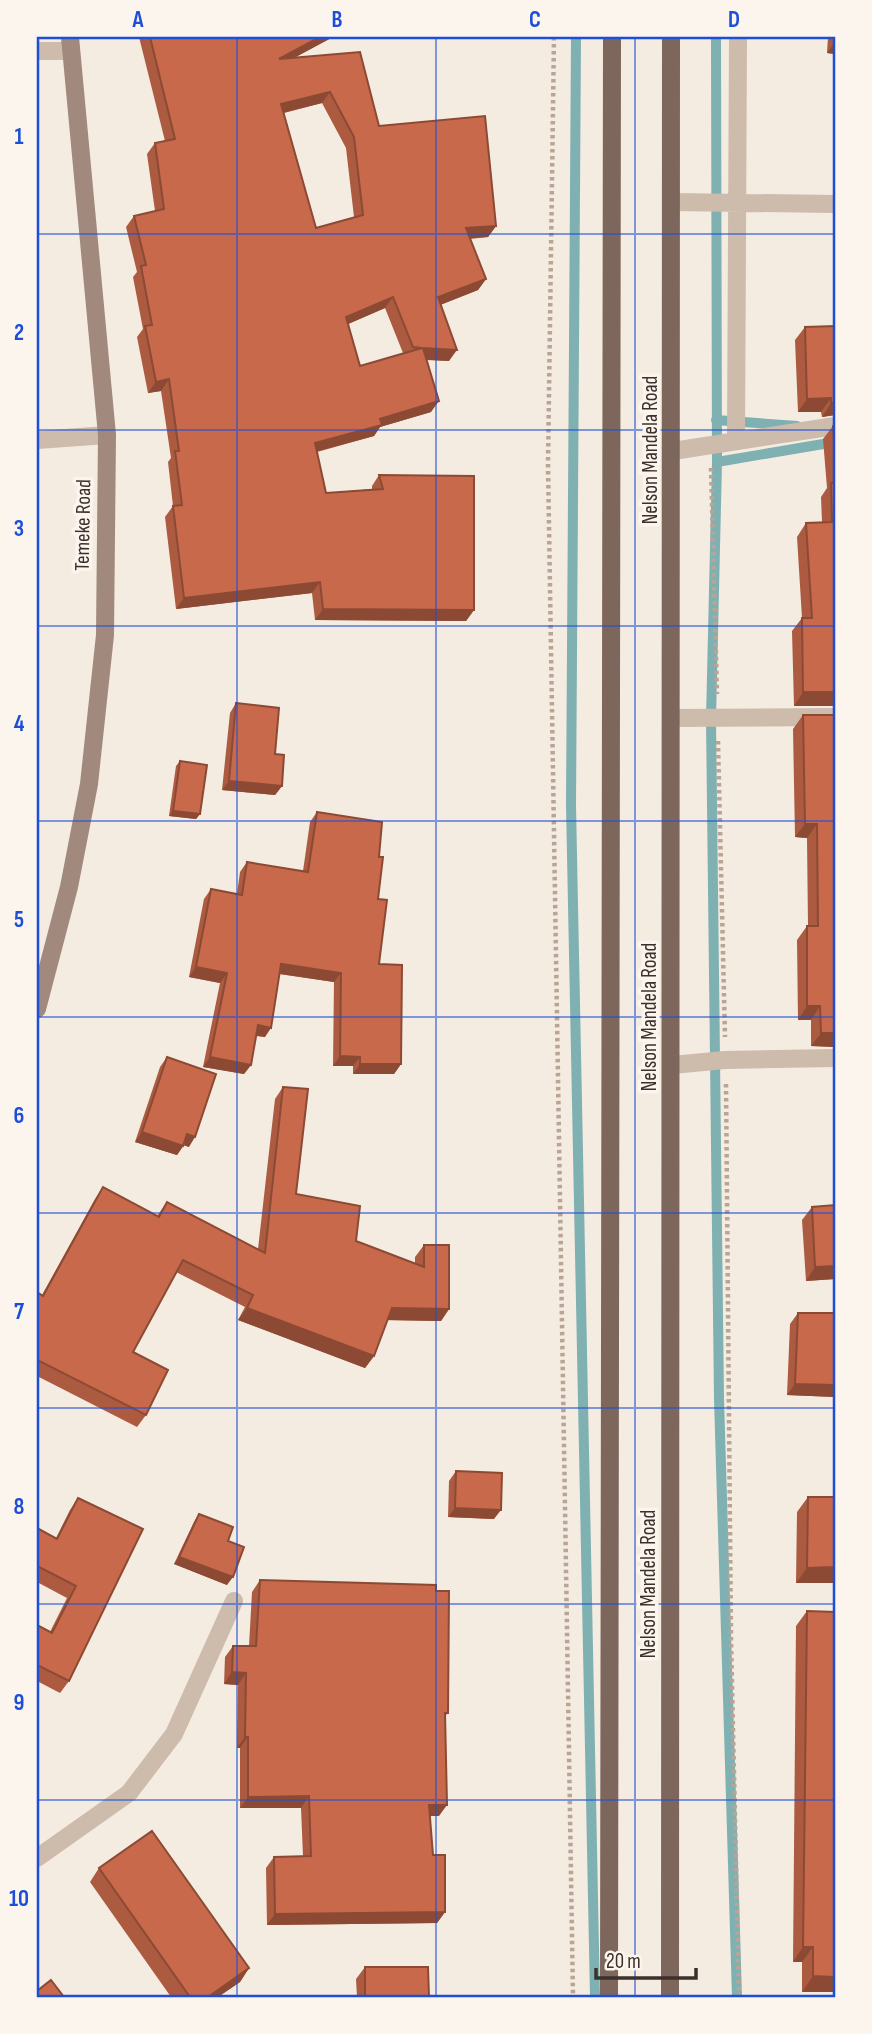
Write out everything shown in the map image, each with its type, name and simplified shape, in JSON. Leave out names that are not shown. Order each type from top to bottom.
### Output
[{"type":"main road","name":"Nelson Mandela Road","points":[[609,1997],[612,37]]},
{"type":"main road","name":"Nelson Mandela Road","points":[[670,1997],[673,718],[671,37]]},
{"type":"street","points":[[736,441],[738,37]]},
{"type":"street","points":[[37,51],[70,44]]},
{"type":"street","name":"Temeke Road","points":[[37,1010],[69,887],[89,784],[99,711],[105,635],[107,435],[70,44]]},
{"type":"street","points":[[671,202],[736,205],[835,204]]},
{"type":"street","points":[[673,451],[835,426]]},
{"type":"street","points":[[37,440],[107,435]]},
{"type":"street","points":[[673,718],[717,720],[835,717]]},
{"type":"street","points":[[672,1065],[725,1060],[835,1058]]},
{"type":"street","points":[[37,1858],[79,1831],[129,1793],[174,1734],[234,1601]]},
{"type":"path","points":[[554,37],[548,465],[573,1997]]},
{"type":"path","points":[[710,446],[725,1060],[739,1997]]},
{"type":"building","points":[[150,37],[320,37],[279,59],[360,52],[379,126],[485,116],[496,226],[466,228],[486,279],[438,297],[457,350],[423,348],[439,401],[380,419],[382,425],[315,443],[326,493],[383,489],[379,475],[474,476],[474,610],[323,609],[320,582],[184,598],[173,506],[182,505],[175,451],[179,451],[169,379],[156,382],[145,326],[152,325],[141,266],[146,265],[134,216],[164,209],[155,143],[175,139]],"holes":[[[330,92],[354,137],[363,215],[316,228],[281,104]],[[393,297],[413,347],[422,348],[360,366],[346,317]]]},
{"type":"building","points":[[835,326],[835,402],[831,403],[831,398],[807,399],[805,327]]},
{"type":"building","points":[[831,483],[835,483],[835,692],[803,692],[802,618],[812,618],[806,523],[832,522]]},
{"type":"building","points":[[236,703],[279,708],[275,754],[284,755],[282,786],[229,781]]},
{"type":"building","points":[[803,715],[835,715],[835,1033],[821,1033],[820,1006],[807,1006],[807,926],[818,926],[817,824],[805,824]]},
{"type":"building","points":[[180,761],[207,765],[200,814],[173,811]]},
{"type":"building","points":[[317,812],[382,822],[379,857],[383,857],[378,899],[387,900],[379,964],[402,965],[401,1064],[360,1064],[360,1057],[340,1056],[341,973],[281,964],[271,1028],[258,1025],[251,1065],[210,1057],[227,973],[196,967],[211,889],[242,895],[247,862],[308,872]]},
{"type":"building","points":[[167,1057],[216,1074],[195,1137],[187,1134],[183,1146],[142,1132]]},
{"type":"building","points":[[283,1087],[308,1089],[296,1194],[360,1206],[356,1241],[424,1267],[424,1245],[449,1245],[449,1309],[392,1308],[374,1356],[247,1308],[253,1295],[183,1260],[133,1352],[168,1370],[146,1415],[37,1360],[37,1292],[43,1296],[103,1187],[159,1217],[167,1202],[265,1253]]},
{"type":"building","points":[[835,1205],[835,1266],[815,1267],[812,1207]]},
{"type":"building","points":[[798,1313],[835,1313],[835,1385],[795,1384]]},
{"type":"building","points":[[456,1471],[502,1473],[501,1510],[455,1508]]},
{"type":"building","points":[[808,1497],[835,1497],[835,1567],[807,1568]]},
{"type":"building","points":[[78,1498],[143,1529],[69,1681],[37,1665],[37,1625],[52,1633],[76,1586],[37,1566],[37,1528],[57,1539]]},
{"type":"building","points":[[199,1514],[233,1527],[228,1541],[244,1547],[233,1577],[179,1557]]},
{"type":"building","points":[[260,1580],[436,1585],[436,1591],[449,1591],[448,1713],[445,1713],[447,1805],[429,1805],[433,1855],[445,1855],[445,1912],[275,1914],[274,1857],[311,1856],[309,1796],[248,1797],[246,1673],[232,1672],[233,1646],[256,1646]]},
{"type":"building","points":[[807,1611],[835,1612],[835,1977],[813,1976],[813,1947],[803,1947]]},
{"type":"building","points":[[152,1831],[249,1968],[208,1997],[190,1997],[99,1868]]},
{"type":"building","points":[[365,1967],[428,1967],[429,1997],[365,1997]]},
{"type":"building","points":[[51,1980],[64,1997],[37,1997],[37,1991]]},
{"type":"waterway","points":[[576,37],[571,805],[595,1997]]},
{"type":"waterway","points":[[716,37],[717,462],[711,719],[719,1399],[737,1997]]},
{"type":"waterway","points":[[716,420],[797,426]]},
{"type":"waterway","points":[[717,462],[835,442]]}]
